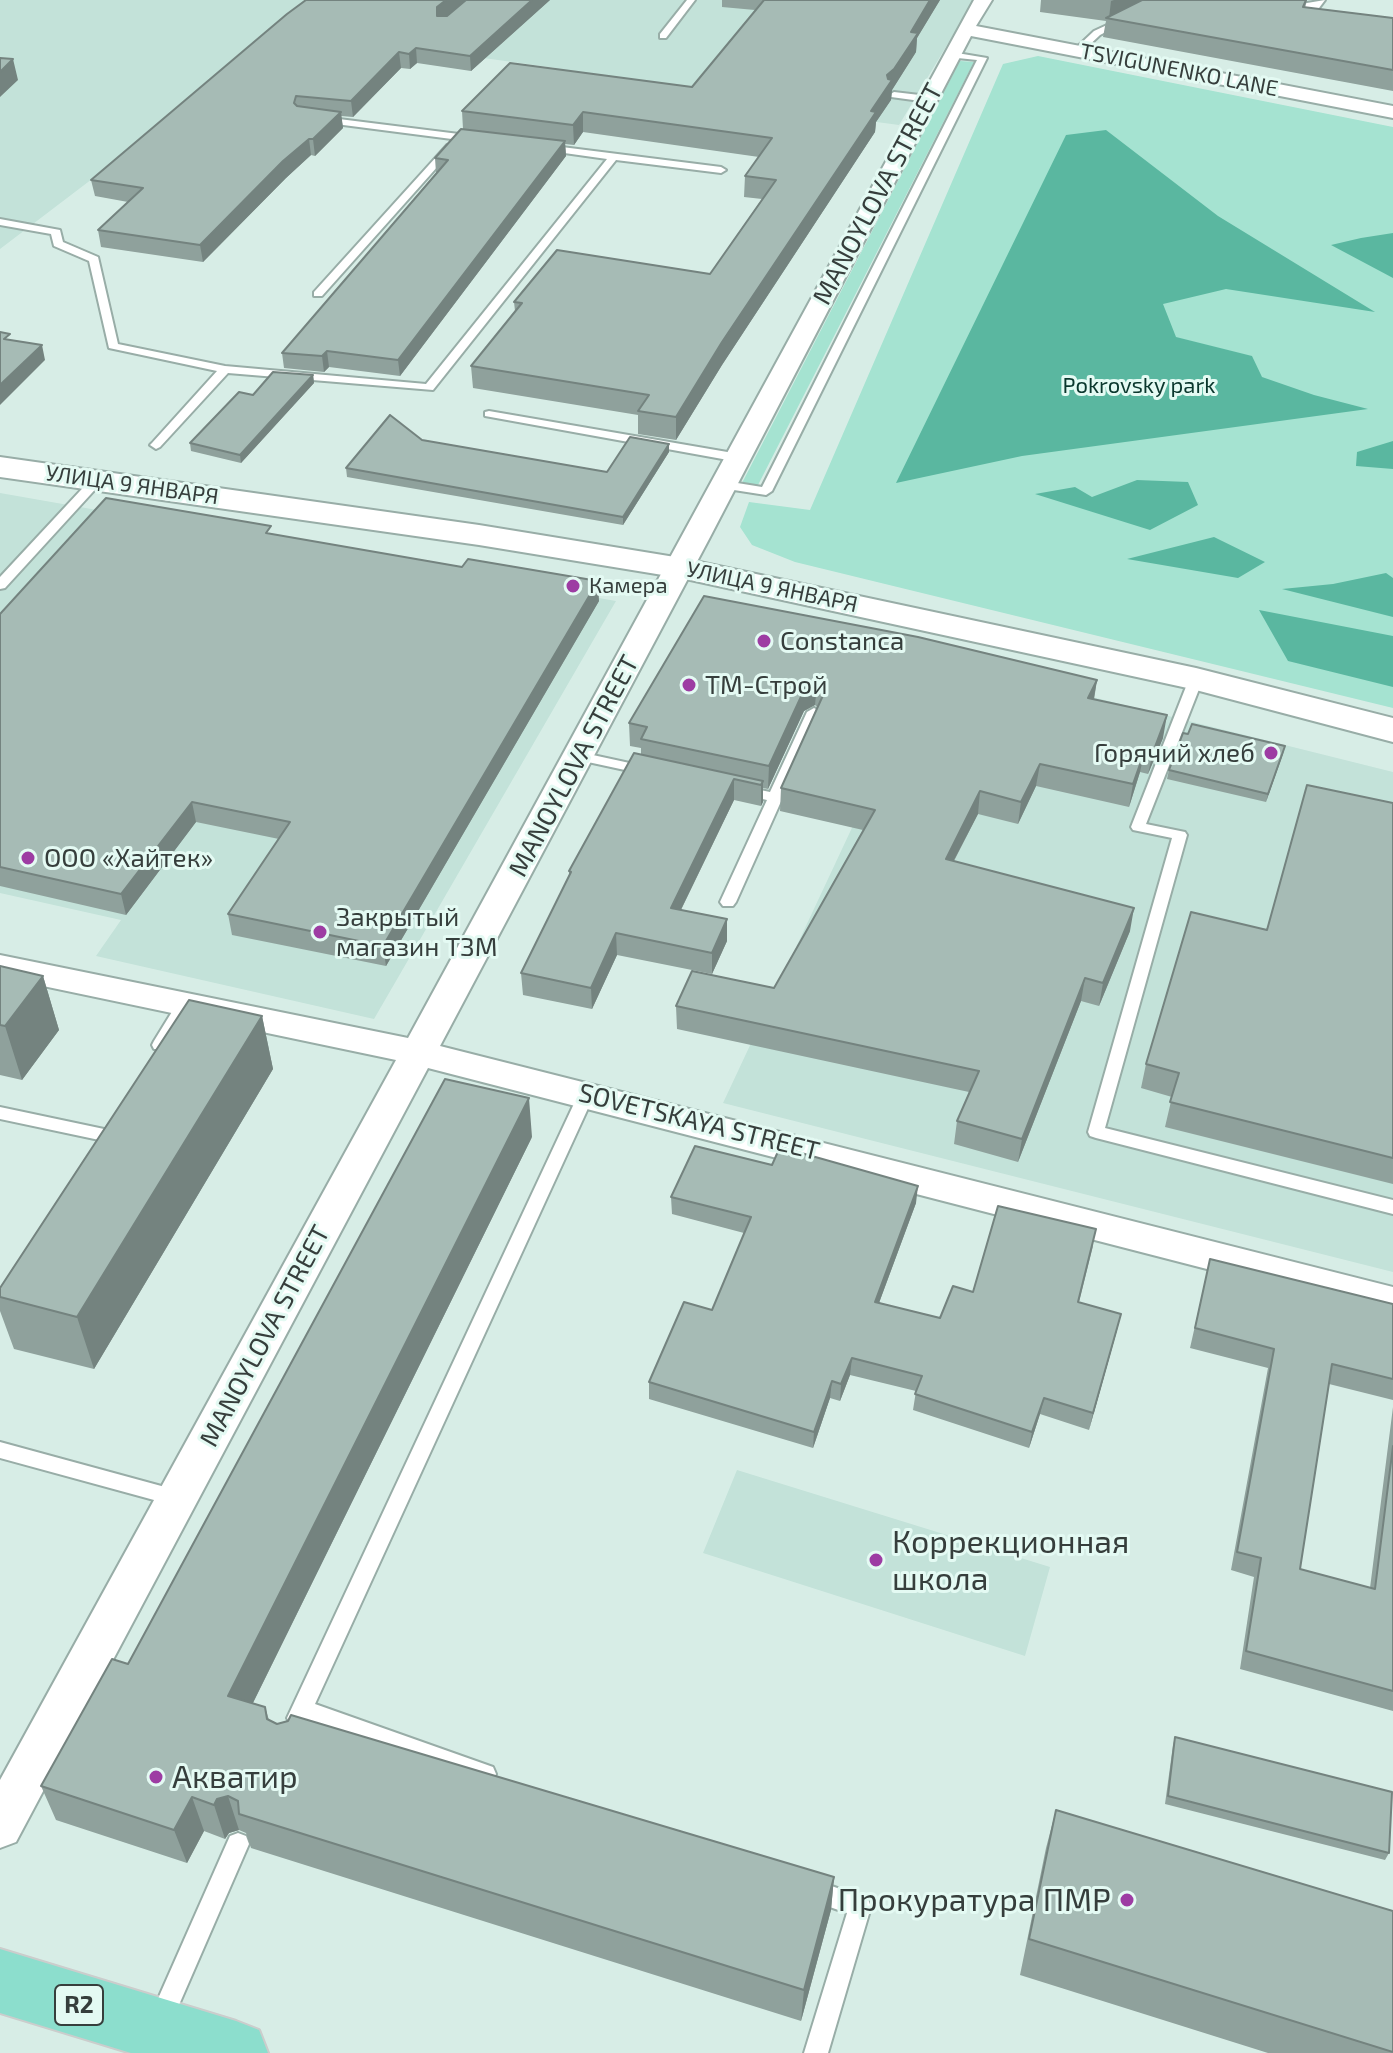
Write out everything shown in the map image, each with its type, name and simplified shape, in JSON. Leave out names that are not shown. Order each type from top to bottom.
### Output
[{"type":"main road","name":"R2","points":[[0,1981],[152,2041],[236,2053]]},
{"type":"street","name":"MANOYLOVA STREET","points":[[0,1826],[681,568],[983,0]]},
{"type":"street","name":"TSVIGUNENKO LANE","points":[[958,42],[1079,50],[1393,112]]},
{"type":"street","name":"УЛИЦА 9 ЯНВАРЯ","points":[[0,467],[479,535],[681,568],[1196,679],[1393,730]]},
{"type":"street","name":"SOVETSKAYA STREET","points":[[0,966],[419,1053],[587,1093],[1393,1302]]},
{"type":"lane","points":[[663,36],[691,0]]},
{"type":"lane","points":[[1245,0],[1301,7],[1316,6],[1321,0]]},
{"type":"lane","points":[[1079,50],[1097,33],[1132,17]]},
{"type":"lane","points":[[489,414],[732,472],[766,491],[983,58],[958,42]]},
{"type":"lane","points":[[894,95],[928,99]]},
{"type":"lane","points":[[318,119],[490,141]]},
{"type":"lane","points":[[318,294],[459,137]]},
{"type":"lane","points":[[536,146],[721,170]]},
{"type":"lane","points":[[0,222],[56,232],[58,244],[94,259],[113,346],[225,369],[429,388],[614,156]]},
{"type":"lane","points":[[156,445],[225,369]]},
{"type":"lane","points":[[0,585],[97,480]]},
{"type":"lane","points":[[1196,679],[1138,827],[1180,835],[1096,1132],[1393,1207]]},
{"type":"lane","points":[[728,902],[814,712]]},
{"type":"lane","points":[[579,756],[669,775]]},
{"type":"lane","points":[[729,788],[775,797]]},
{"type":"lane","points":[[152,1058],[184,1006]]},
{"type":"lane","points":[[292,1734],[587,1093]]},
{"type":"lane","points":[[0,1113],[104,1135]]},
{"type":"lane","points":[[0,1450],[178,1498]]},
{"type":"lane","points":[[301,1709],[507,1782]]},
{"type":"lane","points":[[152,2041],[238,1844]]},
{"type":"lane","points":[[786,1881],[860,1907],[816,2053]]},
{"type":"shaded area","points":[[0,0],[974,0],[899,125],[548,78],[556,68],[273,29],[121,157],[0,249]]},
{"type":"shaded area","name":"ООО «Хайтек»","points":[[0,493],[616,601],[374,1019],[96,956],[121,920],[0,893]]},
{"type":"shaded area","points":[[932,657],[1393,772],[1393,1272],[723,1103]]},
{"type":"shaded area","name":"Коррекционная школа","points":[[737,1470],[1050,1567],[1025,1656],[703,1553]]},
{"type":"green space","name":"Pokrovsky park","points":[[1038,56],[1393,127],[1393,708],[795,562],[752,545],[740,527],[749,502],[810,510],[1003,64]]},
{"type":"green space","points":[[960,61],[974,62],[758,485],[742,483]]},
{"type":"green space","points":[[1106,130],[1218,216],[1375,312],[1226,289],[1163,304],[1176,337],[1252,356],[1262,377],[1368,409],[1022,456],[896,483],[1066,135]]},
{"type":"green space","points":[[1393,233],[1393,278],[1331,245],[1361,238]]},
{"type":"green space","points":[[1393,441],[1393,469],[1356,466],[1357,452]]},
{"type":"green space","points":[[1137,480],[1188,482],[1198,505],[1150,530],[1035,494],[1075,487],[1092,497]]},
{"type":"green space","points":[[1214,537],[1265,562],[1238,578],[1127,559]]},
{"type":"green space","points":[[1386,573],[1393,578],[1393,617],[1282,589],[1333,584]]},
{"type":"green space","points":[[1259,610],[1393,636],[1393,687],[1288,661]]},
{"type":"building","points":[[306,0],[446,0],[437,7],[437,16],[447,16],[466,0],[532,0],[470,56],[416,48],[409,54],[399,52],[351,101],[296,96],[294,103],[297,106],[341,112],[313,139],[283,161],[200,245],[98,230],[143,188],[91,180]]},
{"type":"building","points":[[764,0],[930,0],[911,32],[918,33],[887,75],[892,80],[871,111],[876,112],[722,342],[676,417],[638,411],[649,395],[471,366],[522,303],[514,302],[557,250],[710,274],[776,180],[745,176],[772,138],[583,112],[573,125],[462,111],[510,63],[692,87]]},
{"type":"building","points":[[1142,0],[1306,0],[1303,7],[1393,18],[1393,70],[1106,18]]},
{"type":"building","points":[[0,58],[13,59],[0,72]]},
{"type":"building","points":[[461,129],[565,141],[398,360],[327,351],[322,356],[282,353],[448,160],[435,158]]},
{"type":"building","points":[[0,332],[10,334],[4,339],[42,345],[0,385]]},
{"type":"building","points":[[273,372],[313,375],[240,455],[190,443],[239,392],[253,395]]},
{"type":"building","points":[[390,415],[422,440],[607,472],[630,437],[669,444],[623,517],[346,468]]},
{"type":"building","name":"ООО «Хайтек»","points":[[106,498],[271,526],[266,533],[462,567],[468,559],[598,581],[383,946],[228,914],[290,822],[192,802],[121,894],[0,867],[0,614]]},
{"type":"building","points":[[704,596],[918,637],[1097,680],[1088,698],[1167,715],[1153,752],[1145,750],[1133,784],[1040,764],[1021,802],[980,791],[946,859],[1134,908],[1103,983],[1085,978],[1022,1139],[957,1121],[979,1071],[676,1006],[692,971],[774,988],[875,810],[781,788],[825,691],[817,683],[805,688],[769,766],[641,739],[647,727],[629,723]]},
{"type":"building","points":[[1192,724],[1285,746],[1268,794],[1169,770],[1183,733],[1188,734]]},
{"type":"building","points":[[634,753],[763,781],[761,785],[734,779],[671,908],[727,919],[712,953],[616,933],[591,988],[521,973],[569,871]]},
{"type":"building","points":[[1307,785],[1393,803],[1393,1158],[1170,1102],[1179,1073],[1146,1064],[1191,912],[1267,930]]},
{"type":"building","points":[[0,966],[43,976],[5,1026],[0,1025]]},
{"type":"building","points":[[189,1000],[262,1016],[77,1317],[0,1297],[0,1288]]},
{"type":"building","points":[[445,1079],[529,1098],[228,1696],[265,1707],[267,1719],[277,1724],[288,1721],[291,1715],[834,1877],[804,1990],[239,1814],[238,1801],[228,1796],[217,1799],[214,1805],[192,1797],[174,1830],[41,1786],[112,1659],[128,1664]]},
{"type":"building","points":[[695,1146],[772,1165],[780,1147],[918,1186],[875,1302],[940,1318],[953,1286],[973,1292],[998,1206],[1096,1229],[1078,1302],[1121,1314],[1093,1413],[1044,1398],[1032,1432],[915,1394],[922,1376],[852,1358],[841,1384],[832,1381],[814,1432],[649,1382],[684,1302],[712,1310],[751,1217],[671,1197]]},
{"type":"building","points":[[1210,1259],[1393,1304],[1393,1379],[1332,1364],[1300,1569],[1375,1589],[1393,1446],[1393,1691],[1246,1651],[1261,1558],[1237,1552],[1274,1349],[1195,1328]]},
{"type":"building","points":[[1175,1737],[1392,1792],[1389,1853],[1168,1796]]},
{"type":"building","name":"Прокуратура ПМР","points":[[1056,1810],[1393,1911],[1393,2052],[1029,1939]]},
{"type":"place","name":"Камера","points":[[573,586]]},
{"type":"place","name":"Constanca","points":[[764,641]]},
{"type":"place","name":"ТМ-Строй","points":[[689,685]]},
{"type":"place","name":"Горячий хлеб","points":[[1271,753]]},
{"type":"place","name":"ООО «Хайтек»","points":[[28,858]]},
{"type":"place","name":"Закрытый магазин ТЗМ","points":[[320,932]]},
{"type":"place","name":"Коррекционная школа","points":[[876,1560]]},
{"type":"place","name":"Акватир","points":[[156,1777]]},
{"type":"place","name":"Прокуратура ПМР","points":[[1127,1900]]}]
